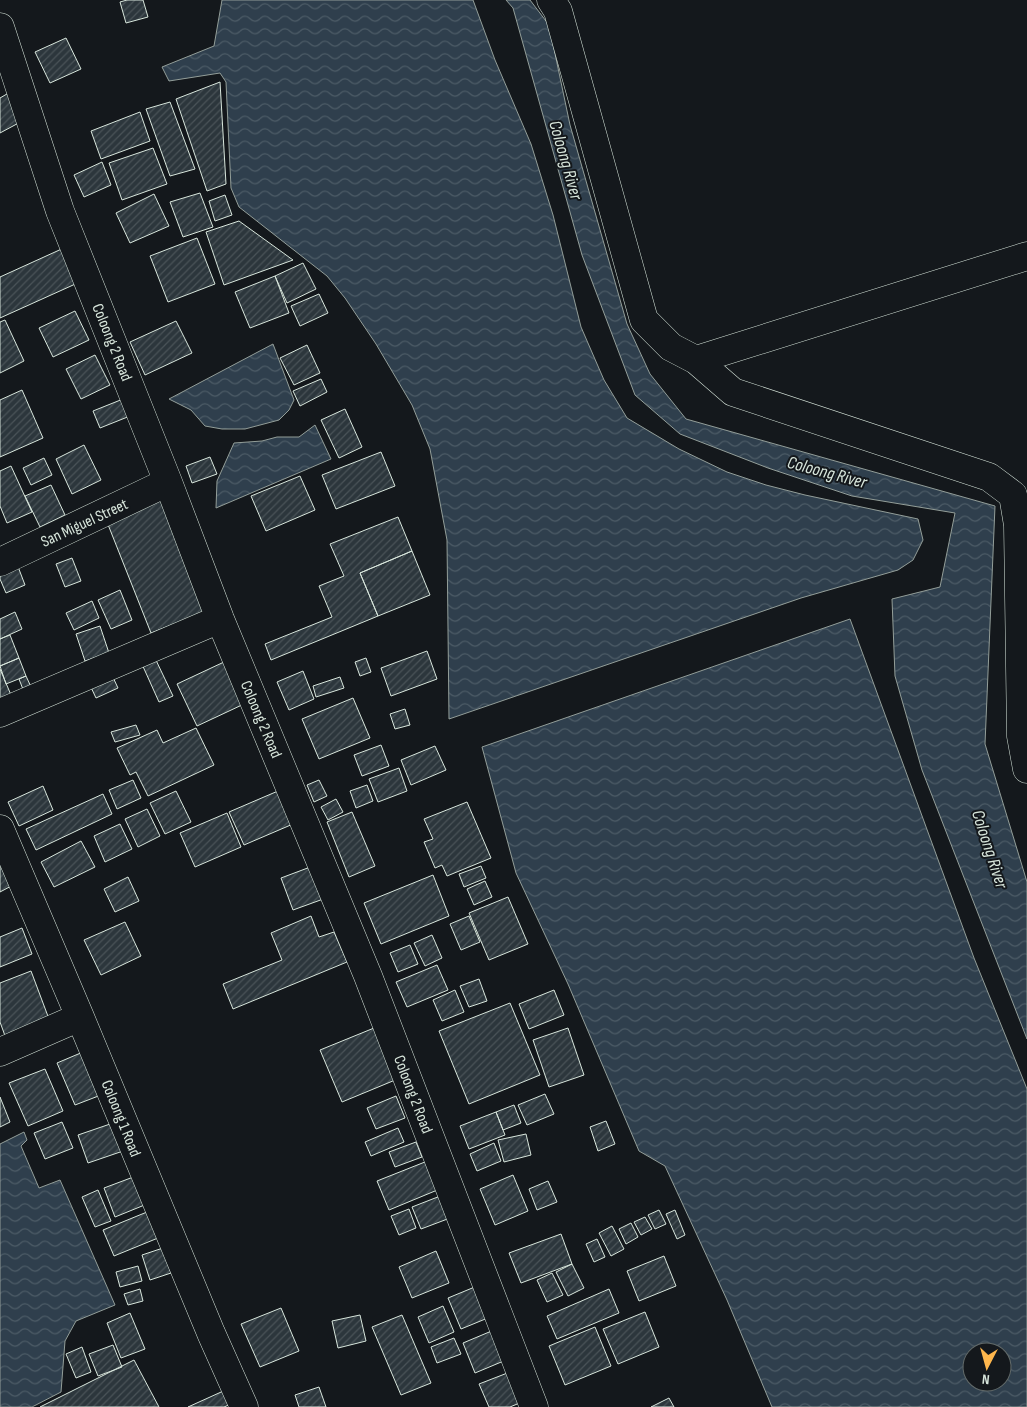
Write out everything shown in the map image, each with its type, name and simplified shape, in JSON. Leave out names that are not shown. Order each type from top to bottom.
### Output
[{"type":"street","points":[[551,0],[558,11],[644,320],[671,348],[696,360],[733,392],[989,477],[1013,495],[1018,525],[1021,736],[1027,769]]},
{"type":"street","name":"Coloong 2 Road","points":[[0,27],[60,210],[220,619],[368,976],[534,1407]]},
{"type":"street","points":[[696,360],[1027,256]]},
{"type":"street","name":"San Miguel Street","points":[[0,562],[168,482]]},
{"type":"street","points":[[0,713],[220,619]]},
{"type":"street","name":"Coloong 1 Road","points":[[0,829],[211,1333],[244,1407]]},
{"type":"street","points":[[0,1052],[80,1017]]},
{"type":"water","points":[[222,0],[473,0],[495,60],[531,144],[553,215],[581,327],[604,380],[627,418],[679,449],[727,472],[805,495],[918,519],[923,540],[913,560],[898,570],[801,598],[449,719],[447,540],[430,449],[412,405],[376,344],[345,298],[327,276],[239,207],[231,188],[226,82],[220,73],[169,81],[162,67],[214,46]]},
{"type":"water","name":"Coloong River","points":[[506,0],[530,0],[549,25],[570,125],[627,324],[650,374],[686,419],[995,506],[985,744],[1027,882],[1027,1039],[922,770],[895,676],[892,599],[940,587],[955,513],[852,496],[768,468],[680,434],[635,395],[582,255],[513,8]]},
{"type":"water","points":[[273,344],[294,400],[289,410],[279,420],[245,429],[222,429],[205,426],[191,410],[169,399]]},
{"type":"water","points":[[315,425],[331,459],[216,508],[217,481],[234,443],[262,441],[277,437],[299,437]]},
{"type":"water","points":[[850,619],[974,958],[1027,1089],[1027,1407],[772,1407],[727,1300],[665,1166],[639,1151],[568,984],[516,873],[482,747]]},
{"type":"water","points":[[24,1132],[27,1140],[21,1146],[39,1188],[60,1180],[115,1305],[76,1321],[65,1341],[61,1392],[32,1407],[0,1407],[0,1144]]},
{"type":"building","points":[[143,0],[148,17],[126,23],[120,2]]},
{"type":"building","points":[[66,38],[81,69],[50,83],[35,52]]},
{"type":"building","points":[[220,82],[226,184],[207,191],[176,99]]},
{"type":"building","points":[[12,91],[26,119],[0,133],[0,98]]},
{"type":"building","points":[[170,102],[195,169],[170,176],[146,109]]},
{"type":"building","points":[[140,112],[150,141],[101,159],[91,131]]},
{"type":"building","points":[[153,148],[167,184],[122,200],[109,163]]},
{"type":"building","points":[[102,162],[111,185],[84,197],[74,175]]},
{"type":"building","points":[[200,193],[213,227],[183,237],[170,202]]},
{"type":"building","points":[[154,194],[169,226],[130,243],[116,213]]},
{"type":"building","points":[[225,195],[232,215],[215,221],[209,201]]},
{"type":"building","points":[[239,221],[293,260],[224,285],[206,232]]},
{"type":"building","points":[[197,238],[215,284],[168,302],[150,256]]},
{"type":"building","points":[[66,247],[82,281],[0,318],[0,277]]},
{"type":"building","points":[[303,263],[316,289],[287,303],[275,276]]},
{"type":"building","points":[[275,276],[289,313],[250,328],[235,292]]},
{"type":"building","points":[[319,294],[328,313],[300,326],[291,306]]},
{"type":"building","points":[[75,311],[89,340],[53,357],[39,328]]},
{"type":"building","points":[[5,320],[24,361],[0,373],[0,322]]},
{"type":"building","points":[[176,321],[192,353],[145,375],[130,342]]},
{"type":"building","points":[[307,345],[320,373],[294,385],[280,358]]},
{"type":"building","points":[[95,355],[110,385],[81,399],[66,369]]},
{"type":"building","points":[[321,379],[327,392],[300,406],[293,391]]},
{"type":"building","points":[[22,390],[43,438],[0,457],[0,400]]},
{"type":"building","points":[[128,397],[135,414],[100,428],[93,411]]},
{"type":"building","points":[[345,409],[362,447],[339,458],[321,420]]},
{"type":"building","points":[[84,445],[101,480],[72,494],[56,459]]},
{"type":"building","points":[[381,452],[395,486],[336,509],[322,475]]},
{"type":"building","points":[[210,457],[217,474],[192,483],[186,466]]},
{"type":"building","points":[[44,458],[52,475],[31,485],[23,468]]},
{"type":"building","points":[[11,466],[32,512],[7,523],[0,506],[0,471]]},
{"type":"building","points":[[300,476],[315,510],[266,531],[251,496]]},
{"type":"building","points":[[51,485],[65,515],[40,527],[25,496]]},
{"type":"building","points":[[164,499],[208,611],[151,633],[107,522]]},
{"type":"building","points":[[398,517],[412,551],[360,573],[378,616],[271,660],[265,644],[332,617],[319,586],[344,576],[330,544]]},
{"type":"building","points":[[412,551],[430,595],[378,616],[360,573]]},
{"type":"building","points":[[72,558],[81,581],[65,587],[56,564]]},
{"type":"building","points":[[17,564],[25,585],[6,593],[0,579],[0,571]]},
{"type":"building","points":[[120,590],[132,620],[111,629],[98,600]]},
{"type":"building","points":[[92,601],[99,618],[74,630],[66,613]]},
{"type":"building","points":[[15,612],[22,629],[0,639],[0,619]]},
{"type":"building","points":[[100,626],[109,653],[85,661],[76,634]]},
{"type":"building","points":[[10,635],[19,658],[0,666],[0,639]]},
{"type":"building","points":[[427,651],[437,679],[391,696],[381,668]]},
{"type":"building","points":[[154,656],[173,696],[159,702],[141,662]]},
{"type":"building","points":[[19,658],[26,676],[6,684],[0,666]]},
{"type":"building","points":[[366,658],[371,672],[360,676],[355,662]]},
{"type":"building","points":[[224,662],[244,704],[197,726],[177,684]]},
{"type":"building","points":[[0,669],[11,695],[0,699]]},
{"type":"building","points":[[303,671],[314,699],[289,710],[277,682]]},
{"type":"building","points":[[111,673],[118,688],[96,698],[89,683]]},
{"type":"building","points":[[26,676],[32,689],[24,692],[19,679]]},
{"type":"building","points":[[340,677],[344,688],[316,697],[313,686]]},
{"type":"building","points":[[353,698],[370,738],[319,759],[302,719]]},
{"type":"building","points":[[405,709],[410,725],[395,729],[390,714]]},
{"type":"building","points":[[136,725],[140,735],[115,742],[111,732]]},
{"type":"building","points":[[196,728],[214,765],[148,796],[136,772],[130,775],[117,748],[157,730],[163,743]]},
{"type":"building","points":[[381,745],[389,766],[362,776],[354,755]]},
{"type":"building","points":[[435,746],[446,770],[411,785],[401,760]]},
{"type":"building","points":[[399,768],[407,791],[378,802],[369,779]]},
{"type":"building","points":[[133,780],[141,798],[117,809],[109,790]]},
{"type":"building","points":[[319,780],[327,796],[314,802],[307,785]]},
{"type":"building","points":[[367,785],[373,801],[356,808],[350,791]]},
{"type":"building","points":[[43,786],[53,810],[19,826],[8,802]]},
{"type":"building","points":[[285,788],[300,821],[244,845],[229,812]]},
{"type":"building","points":[[176,791],[191,822],[165,834],[150,803]]},
{"type":"building","points":[[103,794],[112,814],[36,850],[26,829]]},
{"type":"building","points":[[336,799],[343,812],[328,820],[321,807]]},
{"type":"building","points":[[467,802],[491,858],[447,876],[442,865],[435,868],[424,842],[433,839],[424,819]]},
{"type":"building","points":[[147,809],[160,836],[138,847],[125,819]]},
{"type":"building","points":[[352,812],[375,866],[349,877],[327,822]]},
{"type":"building","points":[[227,813],[241,847],[195,867],[180,833]]},
{"type":"building","points":[[120,824],[132,849],[105,862],[94,836]]},
{"type":"building","points":[[81,841],[95,867],[54,887],[41,862]]},
{"type":"building","points":[[0,855],[15,884],[0,892]]},
{"type":"building","points":[[313,866],[326,898],[293,910],[281,878]]},
{"type":"building","points":[[481,866],[486,878],[464,887],[459,874]]},
{"type":"building","points":[[433,875],[449,916],[381,944],[364,903]]},
{"type":"building","points":[[128,877],[139,901],[115,912],[104,889]]},
{"type":"building","points":[[485,881],[492,897],[474,905],[467,889]]},
{"type":"building","points":[[508,897],[528,944],[489,960],[469,913]]},
{"type":"building","points":[[311,916],[319,937],[334,932],[347,962],[233,1009],[223,984],[282,960],[271,933]]},
{"type":"building","points":[[469,916],[480,942],[461,950],[450,924]]},
{"type":"building","points":[[125,922],[141,956],[101,975],[84,940]]},
{"type":"building","points":[[22,928],[32,954],[0,967],[0,937]]},
{"type":"building","points":[[432,935],[442,958],[425,966],[414,943]]},
{"type":"building","points":[[410,945],[418,964],[398,972],[390,953]]},
{"type":"building","points":[[437,965],[448,990],[407,1007],[396,982]]},
{"type":"building","points":[[31,971],[52,1027],[8,1044],[0,1022],[0,983]]},
{"type":"building","points":[[479,979],[487,1001],[469,1007],[460,986]]},
{"type":"building","points":[[455,990],[464,1012],[442,1021],[433,1000]]},
{"type":"building","points":[[554,990],[564,1015],[529,1029],[519,1004]]},
{"type":"building","points":[[510,1003],[540,1075],[469,1104],[439,1031]]},
{"type":"building","points":[[379,1026],[400,1078],[342,1102],[320,1050]]},
{"type":"building","points":[[568,1028],[584,1075],[549,1087],[533,1040]]},
{"type":"building","points":[[83,1052],[101,1095],[75,1105],[57,1063]]},
{"type":"building","points":[[45,1069],[63,1111],[28,1126],[9,1083]]},
{"type":"building","points":[[545,1094],[554,1114],[527,1125],[518,1105]]},
{"type":"building","points":[[396,1096],[405,1118],[376,1129],[367,1108]]},
{"type":"building","points":[[0,1097],[10,1122],[0,1127]]},
{"type":"building","points":[[514,1105],[521,1123],[503,1130],[496,1112]]},
{"type":"building","points":[[496,1112],[505,1135],[469,1149],[460,1126]]},
{"type":"building","points":[[606,1121],[615,1144],[598,1151],[590,1127]]},
{"type":"building","points":[[62,1122],[73,1148],[45,1159],[34,1133]]},
{"type":"building","points":[[116,1122],[126,1150],[88,1163],[78,1135]]},
{"type":"building","points":[[398,1128],[404,1142],[371,1156],[365,1142]]},
{"type":"building","points":[[526,1134],[531,1155],[504,1162],[498,1140]]},
{"type":"building","points":[[416,1142],[422,1157],[395,1167],[389,1152]]},
{"type":"building","points":[[494,1143],[501,1161],[477,1171],[470,1154]]},
{"type":"building","points":[[435,1158],[447,1186],[389,1210],[377,1181]]},
{"type":"building","points":[[513,1175],[528,1211],[495,1225],[480,1189]]},
{"type":"building","points":[[136,1176],[147,1204],[115,1217],[104,1188]]},
{"type":"building","points":[[548,1181],[557,1202],[537,1210],[529,1189]]},
{"type":"building","points":[[98,1190],[111,1221],[95,1227],[82,1197]]},
{"type":"building","points":[[448,1193],[458,1215],[421,1229],[412,1207]]},
{"type":"building","points":[[409,1209],[416,1228],[399,1235],[391,1216]]},
{"type":"building","points":[[659,1210],[666,1224],[655,1229],[648,1215]]},
{"type":"building","points":[[675,1210],[685,1235],[677,1239],[666,1214]]},
{"type":"building","points":[[147,1212],[158,1238],[114,1256],[103,1230]]},
{"type":"building","points":[[645,1217],[652,1229],[641,1235],[634,1222]]},
{"type":"building","points":[[631,1223],[638,1237],[626,1244],[619,1229]]},
{"type":"building","points":[[612,1226],[624,1249],[611,1256],[599,1233]]},
{"type":"building","points":[[561,1234],[572,1264],[521,1283],[509,1253]]},
{"type":"building","points":[[597,1239],[605,1257],[594,1262],[586,1244]]},
{"type":"building","points":[[163,1248],[171,1273],[150,1280],[142,1255]]},
{"type":"building","points":[[436,1251],[449,1283],[412,1298],[399,1267]]},
{"type":"building","points":[[664,1256],[676,1286],[639,1301],[627,1271]]},
{"type":"building","points":[[572,1264],[584,1288],[568,1296],[556,1272]]},
{"type":"building","points":[[138,1266],[142,1281],[120,1287],[116,1272]]},
{"type":"building","points":[[552,1273],[563,1295],[547,1302],[537,1280]]},
{"type":"building","points":[[482,1284],[495,1315],[461,1329],[448,1298]]},
{"type":"building","points":[[140,1289],[143,1301],[128,1305],[124,1294]]},
{"type":"building","points":[[609,1289],[619,1313],[557,1339],[547,1316]]},
{"type":"building","points":[[443,1306],[454,1332],[429,1343],[418,1317]]},
{"type":"building","points":[[281,1308],[299,1351],[260,1367],[241,1324]]},
{"type":"building","points":[[645,1312],[659,1347],[618,1364],[603,1329]]},
{"type":"building","points":[[130,1313],[145,1349],[121,1358],[107,1323]]},
{"type":"building","points":[[360,1315],[366,1341],[338,1348],[332,1321]]},
{"type":"building","points":[[402,1315],[431,1383],[401,1395],[372,1327]]},
{"type":"building","points":[[595,1327],[611,1366],[565,1385],[549,1346]]},
{"type":"building","points":[[494,1330],[506,1360],[475,1373],[463,1343]]},
{"type":"building","points":[[454,1338],[461,1354],[437,1363],[431,1347]]},
{"type":"building","points":[[113,1345],[122,1367],[98,1376],[89,1354]]},
{"type":"building","points":[[82,1347],[91,1372],[76,1378],[66,1354]]},
{"type":"building","points":[[134,1360],[159,1407],[40,1407]]},
{"type":"building","points":[[510,1372],[522,1402],[510,1407],[489,1407],[479,1384]]},
{"type":"building","points":[[319,1387],[326,1407],[299,1407],[295,1395]]},
{"type":"building","points":[[230,1388],[236,1402],[224,1407],[188,1407]]},
{"type":"building","points":[[669,1398],[674,1407],[651,1407]]}]
